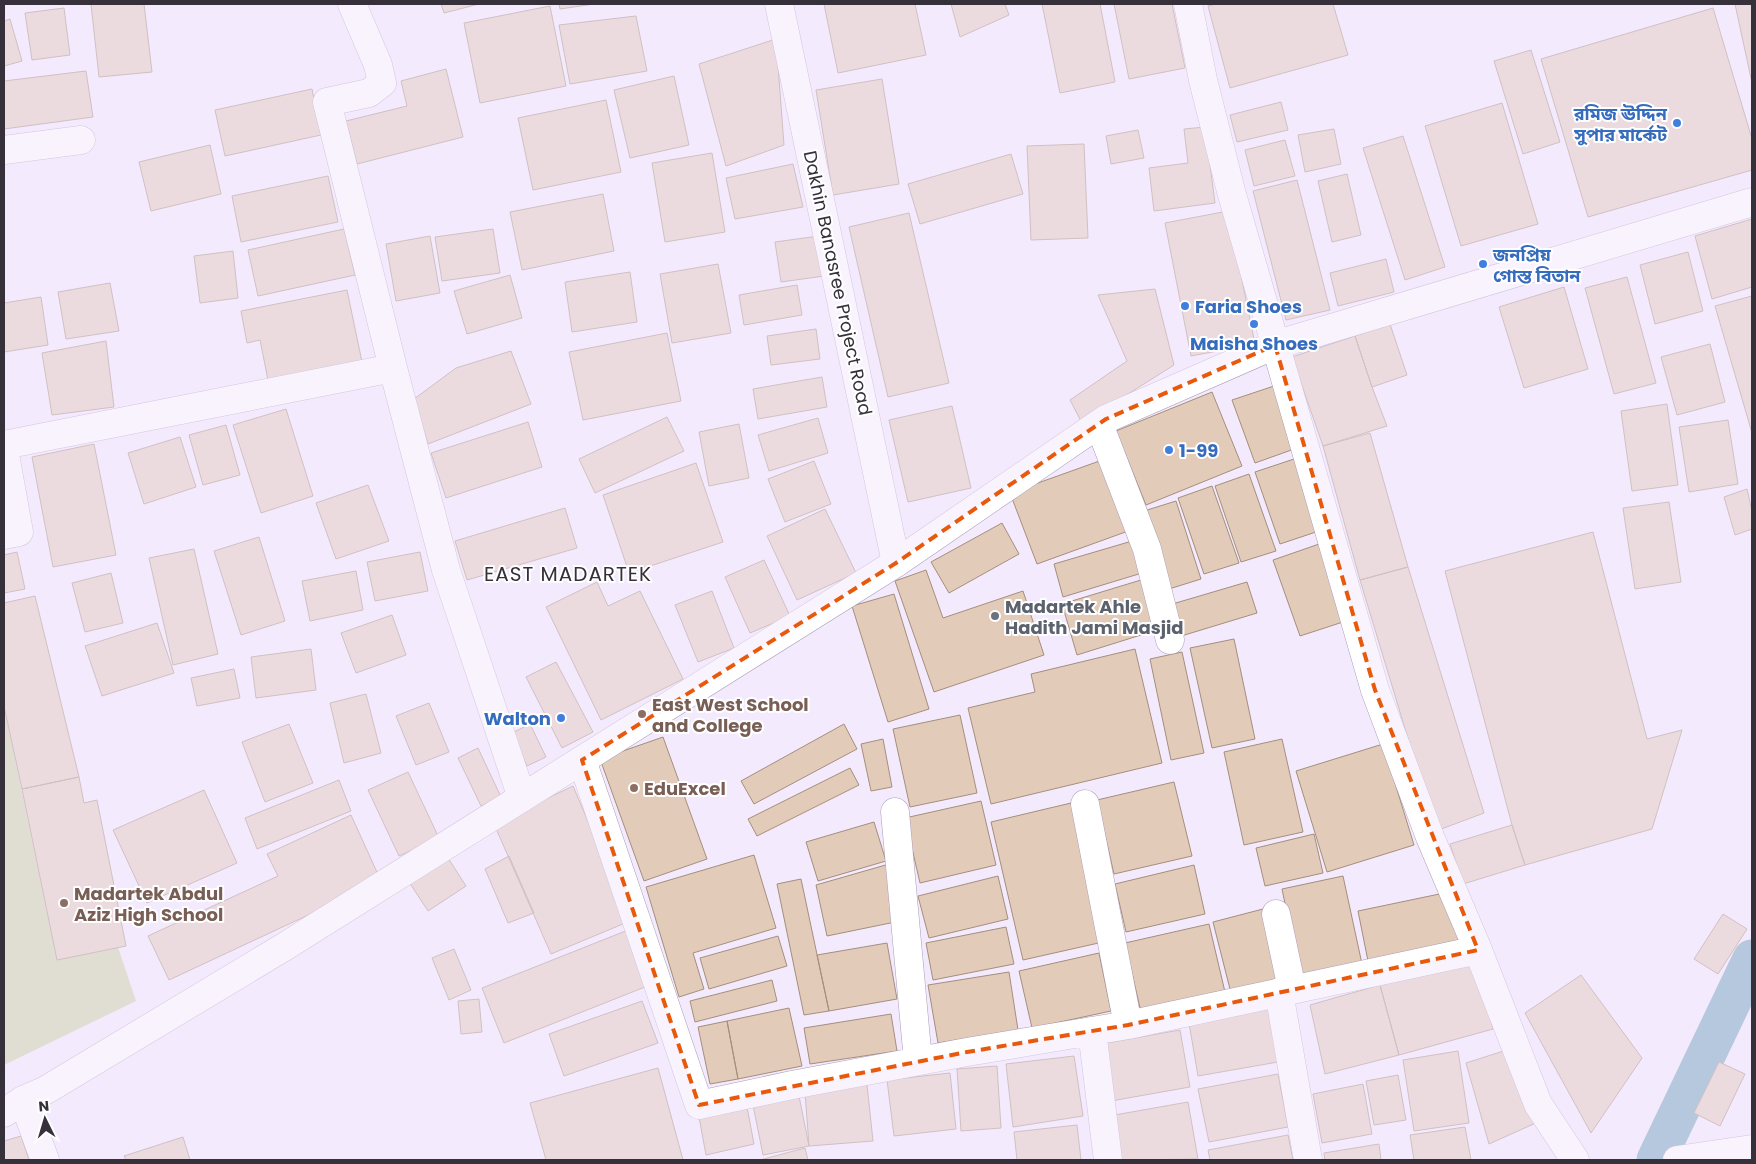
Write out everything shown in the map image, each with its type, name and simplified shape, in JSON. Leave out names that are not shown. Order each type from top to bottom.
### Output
[{"type":"street","points":[[352,4],[378,65],[382,84],[369,93],[328,102],[393,368],[446,570],[522,798]]},
{"type":"street","name":"Dakhin Banasree Project Road","points":[[779,4],[896,563]]},
{"type":"street","points":[[1188,4],[1215,128],[1275,345],[1375,690],[1430,837],[1478,950],[1538,1104],[1575,1160]]},
{"type":"street","points":[[4,150],[82,140]]},
{"type":"street","points":[[45,1160],[14,1106],[46,1090],[284,947],[896,563],[1106,419],[1275,345],[1752,202]]},
{"type":"street","points":[[4,535],[19,532],[4,447],[393,368]]},
{"type":"street","points":[[1099,424],[1147,549],[1170,640]]},
{"type":"street","points":[[582,760],[699,1105],[918,1061],[1128,1025],[1478,950]]},
{"type":"street","points":[[1085,804],[1128,1025]]},
{"type":"street","points":[[895,812],[918,1061]]},
{"type":"street","points":[[1276,914],[1308,1160]]},
{"type":"street","points":[[1092,1031],[1108,1160]]},
{"type":"street","points":[[1680,1160],[1752,1149]]},
{"type":"highlighted area","points":[[1275,345],[1375,690],[1478,950],[1128,1025],[967,1052],[699,1105],[582,760],[896,563],[1106,419]]},
{"type":"green space","points":[[4,706],[57,960],[118,947],[136,1001],[4,1065]]},
{"type":"building","points":[[91,4],[144,4],[152,72],[99,77]]},
{"type":"building","points":[[441,4],[479,4],[444,13]]},
{"type":"building","points":[[559,4],[594,4],[560,9]]},
{"type":"building","points":[[824,4],[915,4],[926,55],[838,73]]},
{"type":"building","points":[[951,4],[1005,4],[1009,15],[960,37]]},
{"type":"building","points":[[1042,4],[1100,4],[1115,82],[1060,93]]},
{"type":"building","points":[[1114,4],[1172,4],[1185,68],[1129,79]]},
{"type":"building","points":[[1215,4],[1333,4],[1348,55],[1230,88],[1208,6]]},
{"type":"building","points":[[1735,4],[1752,4],[1752,83]]},
{"type":"building","points":[[550,6],[566,86],[480,103],[464,23]]},
{"type":"building","points":[[64,8],[70,55],[32,60],[25,13]]},
{"type":"building","points":[[1713,8],[1752,139],[1752,170],[1588,217],[1541,59]]},
{"type":"building","points":[[636,16],[647,71],[570,84],[559,25]]},
{"type":"building","points":[[10,19],[22,61],[4,66],[4,21]]},
{"type":"building","points":[[776,39],[784,145],[726,166],[699,64]]},
{"type":"building","points":[[1531,50],[1560,142],[1523,154],[1494,61]]},
{"type":"building","points":[[446,69],[463,137],[357,164],[346,121],[407,106],[401,81]]},
{"type":"building","points":[[86,71],[93,117],[4,129],[4,81]]},
{"type":"building","points":[[674,76],[689,145],[630,158],[614,90]]},
{"type":"building","points":[[882,79],[899,184],[833,195],[816,90]]},
{"type":"building","points":[[312,89],[321,135],[225,156],[215,110]]},
{"type":"building","points":[[606,100],[621,172],[533,190],[518,118]]},
{"type":"building","points":[[1281,102],[1288,130],[1237,142],[1230,115]]},
{"type":"building","points":[[1502,103],[1538,224],[1461,246],[1425,126]]},
{"type":"building","points":[[1205,127],[1215,203],[1154,211],[1149,168],[1188,163],[1184,129]]},
{"type":"building","points":[[1334,129],[1341,164],[1305,172],[1298,135]]},
{"type":"building","points":[[1138,130],[1144,158],[1111,164],[1106,136]]},
{"type":"building","points":[[1403,136],[1445,267],[1405,280],[1363,148]]},
{"type":"building","points":[[1285,140],[1295,176],[1254,186],[1245,150]]},
{"type":"building","points":[[1084,144],[1088,238],[1031,240],[1027,146]]},
{"type":"building","points":[[210,145],[221,194],[151,211],[139,162]]},
{"type":"building","points":[[712,153],[725,232],[665,242],[652,163]]},
{"type":"building","points":[[1011,154],[1023,194],[920,224],[908,184]]},
{"type":"building","points":[[793,164],[803,207],[735,219],[726,178]]},
{"type":"building","points":[[1347,174],[1361,235],[1332,242],[1318,181]]},
{"type":"building","points":[[328,176],[338,222],[241,242],[232,196]]},
{"type":"building","points":[[1297,180],[1330,310],[1286,320],[1253,191]]},
{"type":"building","points":[[603,194],[614,251],[522,270],[510,212]]},
{"type":"building","points":[[1228,211],[1255,344],[1191,356],[1165,223]]},
{"type":"building","points":[[909,213],[949,383],[888,397],[849,227]]},
{"type":"building","points":[[1752,219],[1752,287],[1712,299],[1695,236]]},
{"type":"building","points":[[344,229],[355,275],[258,296],[248,250]]},
{"type":"building","points":[[493,229],[500,273],[442,281],[435,237]]},
{"type":"building","points":[[430,236],[440,293],[396,301],[386,244]]},
{"type":"building","points":[[819,236],[824,276],[781,282],[775,242]]},
{"type":"building","points":[[233,251],[238,298],[200,303],[194,256]]},
{"type":"building","points":[[1688,252],[1703,311],[1655,324],[1640,265]]},
{"type":"building","points":[[1386,259],[1394,292],[1338,306],[1330,273]]},
{"type":"building","points":[[718,264],[731,333],[672,343],[660,274]]},
{"type":"building","points":[[630,272],[637,322],[572,332],[565,282]]},
{"type":"building","points":[[510,275],[522,318],[467,334],[454,291]]},
{"type":"building","points":[[1627,277],[1656,383],[1614,394],[1585,288]]},
{"type":"building","points":[[110,283],[119,331],[66,339],[58,292]]},
{"type":"building","points":[[797,285],[802,315],[744,325],[739,295]]},
{"type":"building","points":[[1564,287],[1588,369],[1524,388],[1499,307]]},
{"type":"building","points":[[1155,289],[1174,365],[1082,423],[1070,400],[1127,361],[1098,295]]},
{"type":"building","points":[[347,290],[362,362],[268,380],[260,340],[247,343],[241,311]]},
{"type":"building","points":[[1752,296],[1752,433],[1715,306]]},
{"type":"building","points":[[41,297],[48,345],[4,352],[4,303]]},
{"type":"building","points":[[1390,324],[1407,375],[1372,387],[1355,336]]},
{"type":"building","points":[[816,329],[820,359],[771,365],[767,336]]},
{"type":"building","points":[[667,333],[681,401],[583,420],[569,352]]},
{"type":"building","points":[[1355,336],[1387,426],[1323,446],[1292,357]]},
{"type":"building","points":[[106,341],[114,407],[52,415],[42,353]]},
{"type":"building","points":[[1710,344],[1725,402],[1677,415],[1661,357]]},
{"type":"building","points":[[511,351],[531,404],[428,444],[414,399],[456,368]]},
{"type":"building","points":[[822,377],[827,407],[758,419],[753,389]]},
{"type":"building","points":[[1274,386],[1297,448],[1255,463],[1232,400]]},
{"type":"building","points":[[1212,392],[1242,466],[1146,505],[1116,431]]},
{"type":"building","points":[[1667,404],[1678,485],[1632,491],[1621,411]]},
{"type":"building","points":[[952,406],[971,488],[908,502],[889,420]]},
{"type":"building","points":[[286,409],[313,496],[261,513],[233,425]]},
{"type":"building","points":[[667,417],[684,451],[595,493],[579,459]]},
{"type":"building","points":[[818,418],[828,453],[769,471],[758,435]]},
{"type":"building","points":[[1728,420],[1738,484],[1689,492],[1679,427]]},
{"type":"building","points":[[528,422],[542,467],[446,498],[431,453]]},
{"type":"building","points":[[739,424],[749,478],[709,486],[699,432]]},
{"type":"building","points":[[226,425],[240,475],[203,485],[189,435]]},
{"type":"building","points":[[1370,433],[1408,567],[1360,580],[1323,446]]},
{"type":"building","points":[[180,437],[196,487],[144,504],[128,453]]},
{"type":"building","points":[[94,444],[116,555],[53,567],[32,457]]},
{"type":"building","points":[[1105,459],[1131,530],[1037,564],[1010,493]]},
{"type":"building","points":[[1294,459],[1319,531],[1280,544],[1255,472]]},
{"type":"building","points":[[814,461],[831,504],[785,522],[768,479]]},
{"type":"building","points":[[696,463],[723,542],[629,573],[603,495]]},
{"type":"building","points":[[1249,474],[1276,551],[1241,562],[1215,486]]},
{"type":"building","points":[[368,485],[389,541],[336,559],[316,503]]},
{"type":"building","points":[[1212,486],[1239,563],[1204,574],[1178,498]]},
{"type":"building","points":[[1747,489],[1752,511],[1752,529],[1735,535],[1724,497]]},
{"type":"building","points":[[1176,501],[1201,579],[1169,589],[1144,511]]},
{"type":"building","points":[[1669,502],[1681,582],[1635,589],[1623,508]]},
{"type":"building","points":[[565,508],[577,548],[467,580],[455,541]]},
{"type":"building","points":[[825,509],[856,573],[797,600],[767,536]]},
{"type":"building","points":[[1002,523],[1019,554],[949,593],[931,562]]},
{"type":"building","points":[[1593,532],[1647,739],[1682,730],[1652,829],[1525,865],[1512,825],[1445,571]]},
{"type":"building","points":[[259,537],[285,621],[241,635],[214,551]]},
{"type":"building","points":[[1132,541],[1142,573],[1063,597],[1054,564]]},
{"type":"building","points":[[1322,543],[1349,620],[1300,636],[1273,560]]},
{"type":"building","points":[[194,549],[218,654],[173,665],[149,558]]},
{"type":"building","points":[[17,552],[25,589],[4,593],[4,555]]},
{"type":"building","points":[[420,552],[428,591],[375,601],[367,562]]},
{"type":"building","points":[[764,560],[790,616],[750,633],[725,577]]},
{"type":"building","points":[[1408,567],[1484,813],[1436,831],[1360,580]]},
{"type":"building","points":[[926,570],[943,618],[1023,591],[1044,655],[934,692],[895,581]]},
{"type":"building","points":[[356,571],[363,610],[310,621],[302,581]]},
{"type":"building","points":[[111,573],[123,623],[85,632],[72,583]]},
{"type":"building","points":[[1141,580],[1157,630],[1077,655],[1062,604]]},
{"type":"building","points":[[597,582],[608,606],[640,591],[683,679],[601,720],[546,607]]},
{"type":"building","points":[[1247,582],[1257,613],[1178,637],[1169,605]]},
{"type":"building","points":[[712,591],[734,648],[698,662],[675,605]]},
{"type":"building","points":[[894,594],[929,709],[888,722],[852,606]]},
{"type":"building","points":[[35,596],[79,777],[22,789],[4,706],[4,603]]},
{"type":"building","points":[[392,615],[406,655],[356,673],[341,633]]},
{"type":"building","points":[[157,623],[174,673],[102,696],[85,646]]},
{"type":"building","points":[[1234,639],[1255,739],[1212,748],[1190,648]]},
{"type":"building","points":[[311,649],[316,690],[256,698],[251,657]]},
{"type":"building","points":[[1135,649],[1162,763],[991,804],[968,708],[1035,692],[1031,674]]},
{"type":"building","points":[[1182,652],[1204,753],[1171,760],[1150,659]]},
{"type":"building","points":[[556,662],[593,732],[562,748],[526,677]]},
{"type":"building","points":[[234,669],[240,698],[197,706],[191,678]]},
{"type":"building","points":[[366,694],[381,753],[344,763],[330,703]]},
{"type":"building","points":[[429,703],[449,752],[416,765],[396,716]]},
{"type":"building","points":[[960,715],[977,793],[910,807],[893,729]]},
{"type":"building","points":[[289,724],[313,783],[265,802],[242,742]]},
{"type":"building","points":[[530,724],[546,757],[527,766],[512,733]]},
{"type":"building","points":[[844,724],[857,749],[754,804],[741,781]]},
{"type":"building","points":[[663,737],[707,859],[644,881],[600,759]]},
{"type":"building","points":[[883,739],[892,787],[871,791],[861,744]]},
{"type":"building","points":[[1282,739],[1303,832],[1244,845],[1224,752]]},
{"type":"building","points":[[1383,744],[1414,845],[1327,872],[1296,771]]},
{"type":"building","points":[[478,748],[501,797],[481,806],[458,758]]},
{"type":"building","points":[[850,768],[859,785],[757,836],[748,819]]},
{"type":"building","points":[[408,772],[439,838],[399,856],[368,790]]},
{"type":"building","points":[[79,777],[84,803],[97,800],[126,946],[57,960],[22,789]]},
{"type":"building","points":[[339,780],[351,811],[257,849],[245,818]]},
{"type":"building","points":[[1174,782],[1192,856],[1114,874],[1097,800]]},
{"type":"building","points":[[573,786],[630,921],[551,954],[494,824]]},
{"type":"building","points":[[204,790],[237,863],[147,903],[113,830]]},
{"type":"building","points":[[981,801],[996,865],[920,883],[905,818]]},
{"type":"building","points":[[1071,803],[1103,942],[1023,960],[991,822]]},
{"type":"building","points":[[351,815],[381,881],[169,980],[148,936],[278,876],[267,854]]},
{"type":"building","points":[[874,822],[886,861],[818,881],[806,842]]},
{"type":"building","points":[[1512,825],[1525,865],[1463,884],[1450,844]]},
{"type":"building","points":[[1314,834],[1323,873],[1265,886],[1256,848]]},
{"type":"building","points":[[754,855],[776,928],[693,953],[704,989],[679,997],[646,887]]},
{"type":"building","points":[[509,856],[534,913],[508,923],[485,869]]},
{"type":"building","points":[[448,858],[466,886],[428,911],[409,882]]},
{"type":"building","points":[[889,864],[900,921],[827,936],[816,885]]},
{"type":"building","points":[[1194,865],[1205,914],[1126,932],[1115,884]]},
{"type":"building","points":[[998,876],[1008,919],[929,938],[918,896]]},
{"type":"building","points":[[1343,876],[1362,964],[1300,976],[1282,889]]},
{"type":"building","points":[[801,879],[829,1011],[804,1015],[777,884]]},
{"type":"building","points":[[1449,892],[1459,942],[1368,961],[1358,911]]},
{"type":"building","points":[[1263,909],[1281,981],[1231,993],[1213,922]]},
{"type":"building","points":[[1723,914],[1747,929],[1718,974],[1694,959]]},
{"type":"building","points":[[1209,924],[1225,992],[1141,1012],[1125,943]]},
{"type":"building","points":[[1006,927],[1014,964],[933,980],[926,943]]},
{"type":"building","points":[[628,930],[650,985],[504,1043],[482,988]]},
{"type":"building","points":[[778,936],[787,966],[709,989],[700,958]]},
{"type":"building","points":[[887,943],[897,999],[829,1011],[817,955]]},
{"type":"building","points":[[454,949],[471,990],[449,1000],[432,958]]},
{"type":"building","points":[[1099,953],[1111,1011],[1032,1028],[1019,971]]},
{"type":"building","points":[[1474,959],[1493,1029],[1399,1055],[1380,985]]},
{"type":"building","points":[[1009,972],[1018,1030],[938,1043],[928,985]]},
{"type":"building","points":[[1581,975],[1642,1058],[1591,1133],[1525,1013]]},
{"type":"building","points":[[772,980],[777,1001],[695,1022],[690,1001]]},
{"type":"building","points":[[1380,985],[1399,1055],[1325,1074],[1310,1005]]},
{"type":"building","points":[[479,999],[482,1032],[461,1034],[458,1001]]},
{"type":"building","points":[[642,1001],[658,1043],[564,1076],[549,1034]]},
{"type":"building","points":[[789,1008],[802,1066],[738,1079],[727,1021]]},
{"type":"building","points":[[1269,1008],[1278,1062],[1198,1076],[1189,1023]]},
{"type":"building","points":[[891,1014],[897,1051],[810,1064],[804,1028]]},
{"type":"building","points":[[727,1021],[738,1079],[710,1084],[698,1027]]},
{"type":"building","points":[[1180,1030],[1190,1087],[1111,1101],[1101,1044]]},
{"type":"building","points":[[1513,1048],[1538,1122],[1489,1144],[1466,1063]]},
{"type":"building","points":[[1458,1051],[1469,1123],[1414,1131],[1403,1060]]},
{"type":"building","points":[[1074,1056],[1083,1116],[1013,1127],[1006,1064]]},
{"type":"building","points":[[1719,1062],[1745,1074],[1720,1126],[1694,1113]]},
{"type":"building","points":[[997,1066],[1001,1128],[961,1131],[957,1069]]},
{"type":"building","points":[[658,1068],[683,1160],[546,1160],[530,1103]]},
{"type":"building","points":[[950,1073],[956,1129],[894,1136],[887,1080]]},
{"type":"building","points":[[1278,1074],[1288,1127],[1209,1142],[1198,1089]]},
{"type":"building","points":[[1398,1075],[1406,1120],[1374,1125],[1366,1081]]},
{"type":"building","points":[[1363,1084],[1372,1134],[1322,1143],[1313,1094]]},
{"type":"building","points":[[867,1085],[873,1141],[809,1146],[805,1092]]},
{"type":"building","points":[[799,1096],[809,1146],[763,1155],[753,1105]]},
{"type":"building","points":[[1188,1102],[1198,1159],[1116,1160],[1109,1116]]},
{"type":"building","points":[[747,1107],[754,1144],[706,1155],[699,1117]]},
{"type":"building","points":[[1077,1125],[1081,1160],[1017,1160],[1014,1132]]},
{"type":"building","points":[[1465,1127],[1471,1160],[1414,1160],[1410,1135]]},
{"type":"building","points":[[1288,1135],[1293,1160],[1210,1160],[1208,1150]]},
{"type":"building","points":[[21,1136],[29,1160],[4,1160],[4,1141]]},
{"type":"building","points":[[183,1137],[190,1160],[126,1160],[124,1156]]},
{"type":"building","points":[[1379,1144],[1381,1160],[1325,1160],[1324,1153]]},
{"type":"building","points":[[805,1148],[808,1160],[760,1160]]},
{"type":"waterway","points":[[1656,1160],[1752,959]]},
{"type":"place","name":"রমিজ ঊদ্দিন সুপার মার্কেট","points":[[1677,123]]},
{"type":"place","name":"জনপ্রিয় গোস্ত বিতান","points":[[1483,264]]},
{"type":"place","name":"Faria Shoes","points":[[1185,306]]},
{"type":"place","name":"Maisha Shoes","points":[[1254,324]]},
{"type":"place","name":"1-99","points":[[1169,450]]},
{"type":"place","name":"Madartek Ahle Hadith Jami Masjid","points":[[995,616]]},
{"type":"place","name":"East West School and College","points":[[642,714]]},
{"type":"place","name":"Walton","points":[[561,718]]},
{"type":"place","name":"EduExcel","points":[[634,788]]},
{"type":"place","name":"Madartek Abdul Aziz High School","points":[[64,903]]},
{"type":"district","name":"EAST MADARTEK","points":[[568,574]]}]
